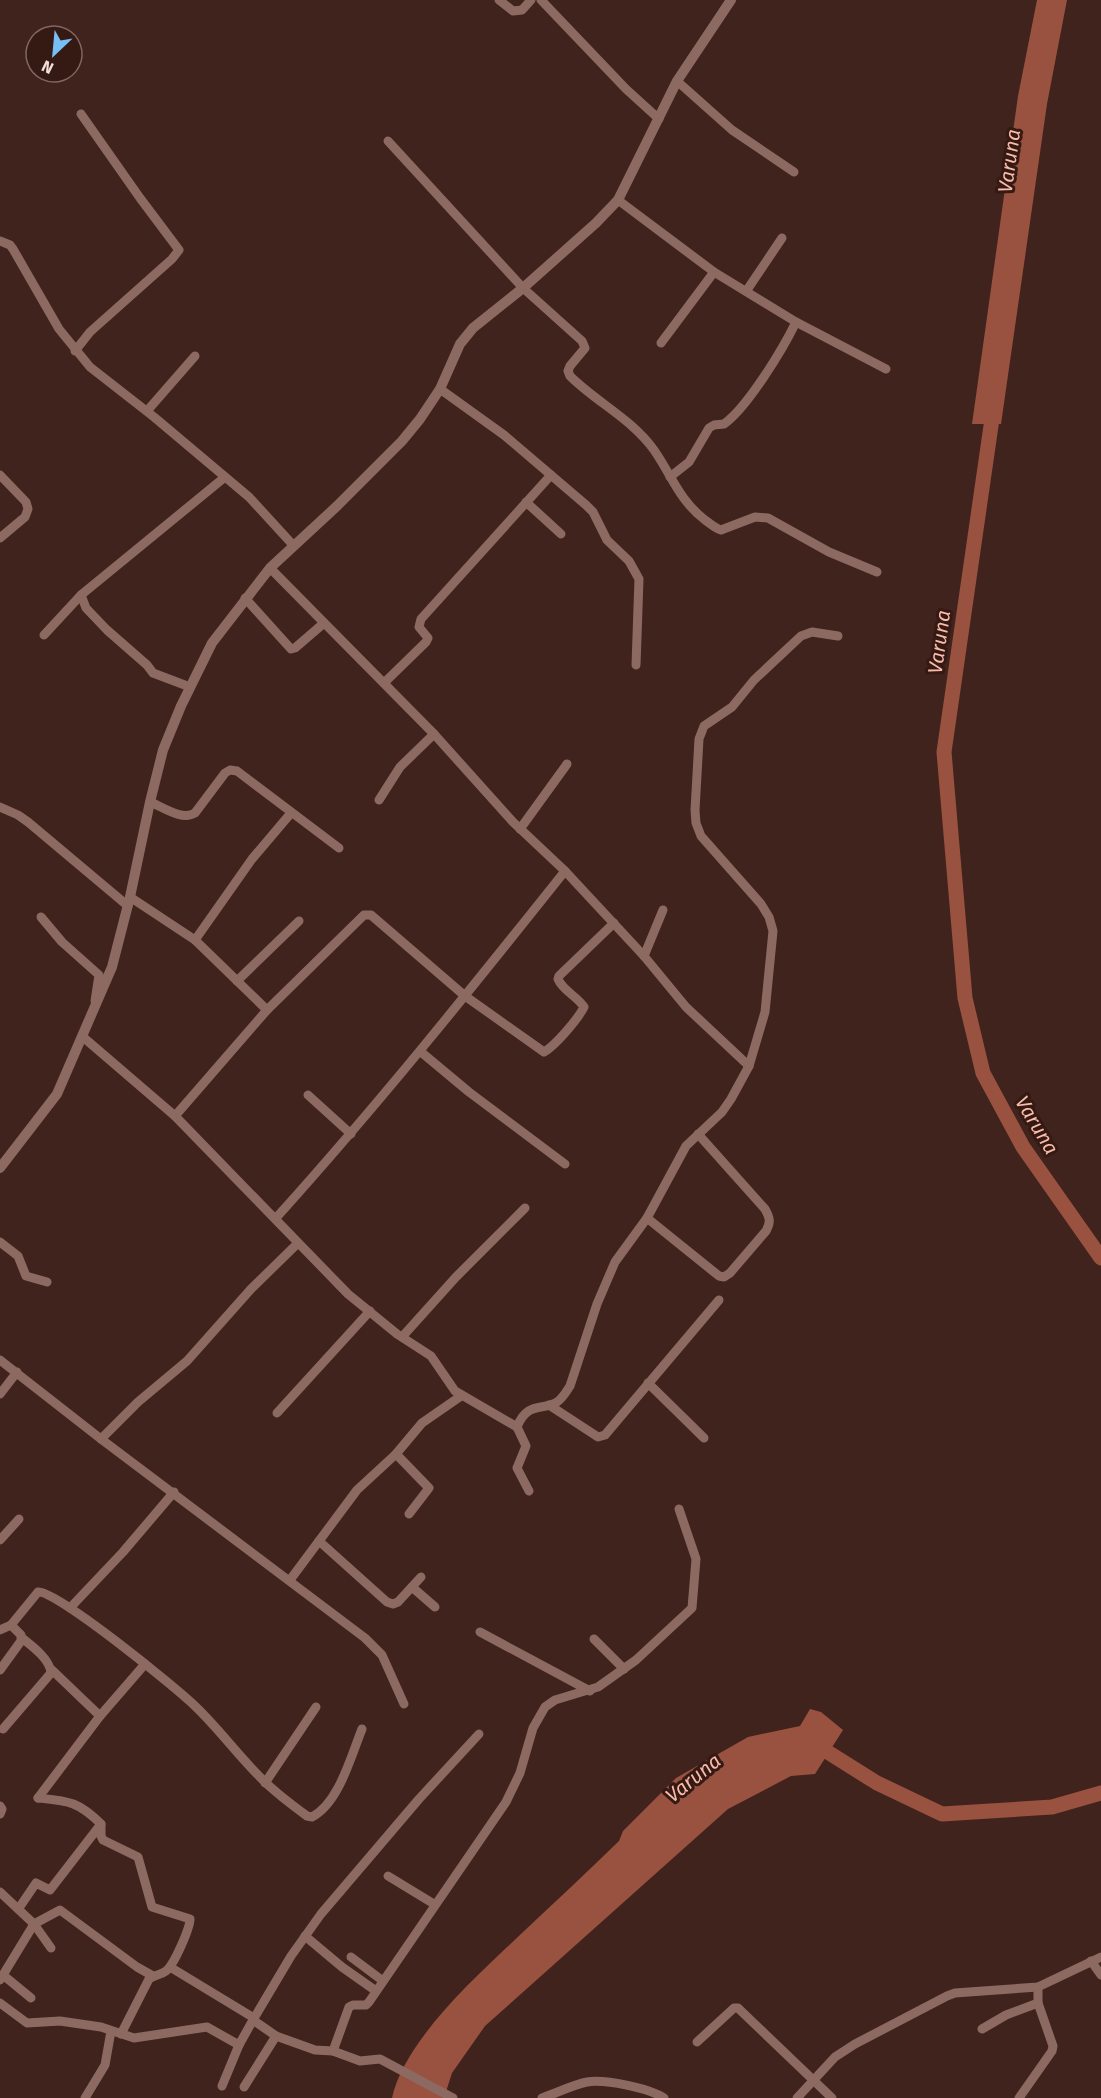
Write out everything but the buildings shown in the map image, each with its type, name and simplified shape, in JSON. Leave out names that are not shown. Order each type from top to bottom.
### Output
[{"type":"street","points":[[499,0],[513,12],[522,10],[531,0]]},
{"type":"street","points":[[541,0],[626,89],[659,119]]},
{"type":"street","points":[[0,1168],[57,1094],[112,968],[163,750],[212,642],[270,567],[338,506],[402,441],[420,419],[440,388],[460,344],[473,328],[523,288],[596,223],[618,200],[677,81],[731,0]]},
{"type":"street","points":[[677,81],[732,130],[794,172]]},
{"type":"street","points":[[75,351],[90,332],[172,259],[178,250],[81,114]]},
{"type":"street","points":[[388,141],[523,288],[585,345],[583,352],[570,366],[568,372],[570,376],[617,412],[646,441],[689,506],[717,529],[725,529],[755,517],[768,518],[829,552],[877,572]]},
{"type":"street","points":[[618,200],[714,272],[747,290],[796,322],[886,369]]},
{"type":"street","points":[[747,290],[782,238]]},
{"type":"street","points":[[0,241],[10,245],[13,249],[59,329],[90,367],[147,411],[249,497],[293,544]]},
{"type":"street","points":[[661,343],[714,272]]},
{"type":"street","points":[[670,477],[689,462],[709,428],[724,424],[743,406],[785,344],[796,322]]},
{"type":"street","points":[[147,411],[195,356]]},
{"type":"street","points":[[440,388],[504,435],[593,512],[608,540],[635,570],[639,587],[636,665]]},
{"type":"street","points":[[0,475],[26,502],[28,509],[25,517],[0,538]]},
{"type":"street","points":[[384,683],[426,642],[428,638],[419,627],[421,619],[551,475]]},
{"type":"street","points":[[44,635],[81,595],[225,477]]},
{"type":"street","points":[[526,502],[561,534]]},
{"type":"street","points":[[270,567],[434,734],[520,829],[565,871],[644,956],[686,1007],[749,1066]]},
{"type":"street","points":[[81,595],[87,608],[107,630],[153,673],[190,687]]},
{"type":"street","points":[[245,598],[291,648],[295,648],[324,623]]},
{"type":"street","points":[[517,1427],[521,1419],[532,1408],[555,1403],[564,1396],[570,1386],[597,1304],[615,1262],[647,1218],[686,1146],[722,1112],[749,1066],[765,1012],[773,932],[769,917],[761,904],[701,837],[698,830],[694,810],[700,732],[709,721],[732,707],[754,681],[801,636],[812,632],[838,636]]},
{"type":"street","points":[[379,800],[400,767],[434,734]]},
{"type":"street","points":[[520,829],[567,764]]},
{"type":"street","points":[[150,802],[189,817],[195,813],[225,773],[230,770],[237,771],[339,848]]},
{"type":"street","points":[[0,807],[18,814],[129,901],[195,940],[267,1010]]},
{"type":"street","points":[[195,940],[252,859],[291,813]]},
{"type":"street","points":[[276,1218],[421,1052],[565,871]]},
{"type":"street","points":[[644,956],[663,910]]},
{"type":"street","points":[[176,1116],[267,1010],[361,917],[368,914],[381,922],[465,996],[540,1051],[547,1050],[584,1007],[561,986],[558,979],[614,923]]},
{"type":"street","points":[[41,917],[62,942],[99,975],[94,1009]]},
{"type":"street","points":[[237,981],[299,921]]},
{"type":"street","points":[[83,1037],[176,1116],[348,1294],[402,1337],[431,1356],[451,1386],[461,1396],[517,1427],[526,1446],[517,1468],[529,1491]]},
{"type":"street","points":[[421,1052],[564,1164]]},
{"type":"street","points":[[308,1095],[351,1134]]},
{"type":"street","points":[[647,1218],[719,1276],[724,1277],[766,1231],[770,1224],[770,1217],[765,1209],[698,1134]]},
{"type":"street","points":[[402,1337],[456,1277],[525,1208]]},
{"type":"street","points":[[0,1242],[18,1256],[26,1276],[47,1282]]},
{"type":"street","points":[[101,1438],[138,1402],[187,1361],[261,1277],[298,1243]]},
{"type":"street","points":[[549,1405],[598,1437],[602,1437],[719,1300]]},
{"type":"street","points":[[277,1413],[370,1311]]},
{"type":"street","points":[[0,1360],[375,1646],[382,1655],[404,1704]]},
{"type":"street","points":[[0,1394],[17,1372]]},
{"type":"street","points":[[648,1383],[704,1438]]},
{"type":"street","points":[[290,1580],[357,1490],[396,1454],[422,1423],[461,1396]]},
{"type":"street","points":[[396,1454],[429,1488],[409,1514]]},
{"type":"street","points":[[70,1608],[123,1552],[174,1492]]},
{"type":"street","points":[[333,2051],[349,2007],[366,2005],[506,1802],[520,1773],[533,1728],[545,1707],[555,1700],[579,1691],[590,1691],[624,1669],[692,1608],[696,1559],[679,1509]]},
{"type":"street","points":[[0,1540],[19,1519]]},
{"type":"street","points":[[319,1541],[387,1602],[393,1604],[398,1602],[421,1577]]},
{"type":"street","points":[[412,1587],[435,1607]]},
{"type":"street","points":[[0,1630],[11,1625],[38,1592],[47,1593],[146,1664],[195,1705],[265,1782],[307,1816],[312,1817],[318,1814],[332,1799],[362,1729]]},
{"type":"street","points":[[11,1625],[52,1670],[100,1716]]},
{"type":"street","points":[[480,1632],[590,1691]]},
{"type":"street","points":[[0,1670],[22,1638]]},
{"type":"street","points":[[594,1639],[624,1669]]},
{"type":"street","points":[[101,1824],[74,1803],[38,1798],[100,1716],[146,1664]]},
{"type":"street","points":[[3,1729],[48,1678],[52,1670]]},
{"type":"street","points":[[265,1782],[316,1707]]},
{"type":"street","points":[[222,2086],[238,2045],[305,1936],[368,1857],[479,1734]]},
{"type":"street","points":[[0,1806],[2,1809],[0,1814]]},
{"type":"street","points":[[18,1908],[36,1883],[50,1890],[101,1824]]},
{"type":"street","points":[[85,2098],[105,2066],[116,2033],[149,1979],[164,1973],[170,1967],[189,1928],[190,1919],[153,1907],[138,1857],[104,1840],[101,1836],[101,1824]]},
{"type":"street","points":[[388,1876],[434,1904]]},
{"type":"street","points":[[0,1892],[34,1924],[51,1948]]},
{"type":"street","points":[[31,1998],[1,1977],[34,1924],[60,1910],[137,1967],[153,1976]]},
{"type":"street","points":[[305,1936],[342,1967],[376,1991]]},
{"type":"street","points":[[797,2098],[836,2057],[855,2044],[947,1996],[955,1993],[1038,1987],[1101,1957]]},
{"type":"street","points":[[351,1958],[383,1981]]},
{"type":"street","points":[[1091,1961],[1101,1975]]},
{"type":"street","points":[[170,1967],[276,2036],[315,2050],[333,2051],[360,2061],[380,2059],[449,2096]]},
{"type":"street","points":[[1019,2098],[1052,2051],[1053,2046],[1038,2003],[1038,1987]]},
{"type":"street","points":[[0,2003],[27,2023],[60,2021],[101,2027],[140,2038],[207,2027],[238,2045]]},
{"type":"street","points":[[982,2029],[1006,2015],[1038,2003]]},
{"type":"street","points":[[697,2042],[734,2008],[738,2008],[832,2098]]},
{"type":"street","points":[[244,2087],[276,2036]]},
{"type":"street","points":[[542,2098],[585,2082],[593,2082],[641,2088],[663,2098]]},
{"type":"water","points":[[1037,0],[1067,0],[1047,104],[1001,424],[972,424],[1018,96]]},
{"type":"water","points":[[810,1709],[821,1712],[843,1730],[815,1774],[791,1776],[728,1809],[485,2026],[452,2073],[444,2098],[392,2098],[412,2053],[446,2009],[485,1968],[619,1841],[623,1831],[676,1778],[748,1737],[800,1726]]},
{"type":"waterway","name":"Varuna","points":[[994,405],[944,752],[965,998],[983,1073],[1023,1147],[1101,1258]]},
{"type":"waterway","name":"Varuna","points":[[810,1753],[826,1751],[877,1783],[942,1814],[1052,1807],[1101,1793]]}]
